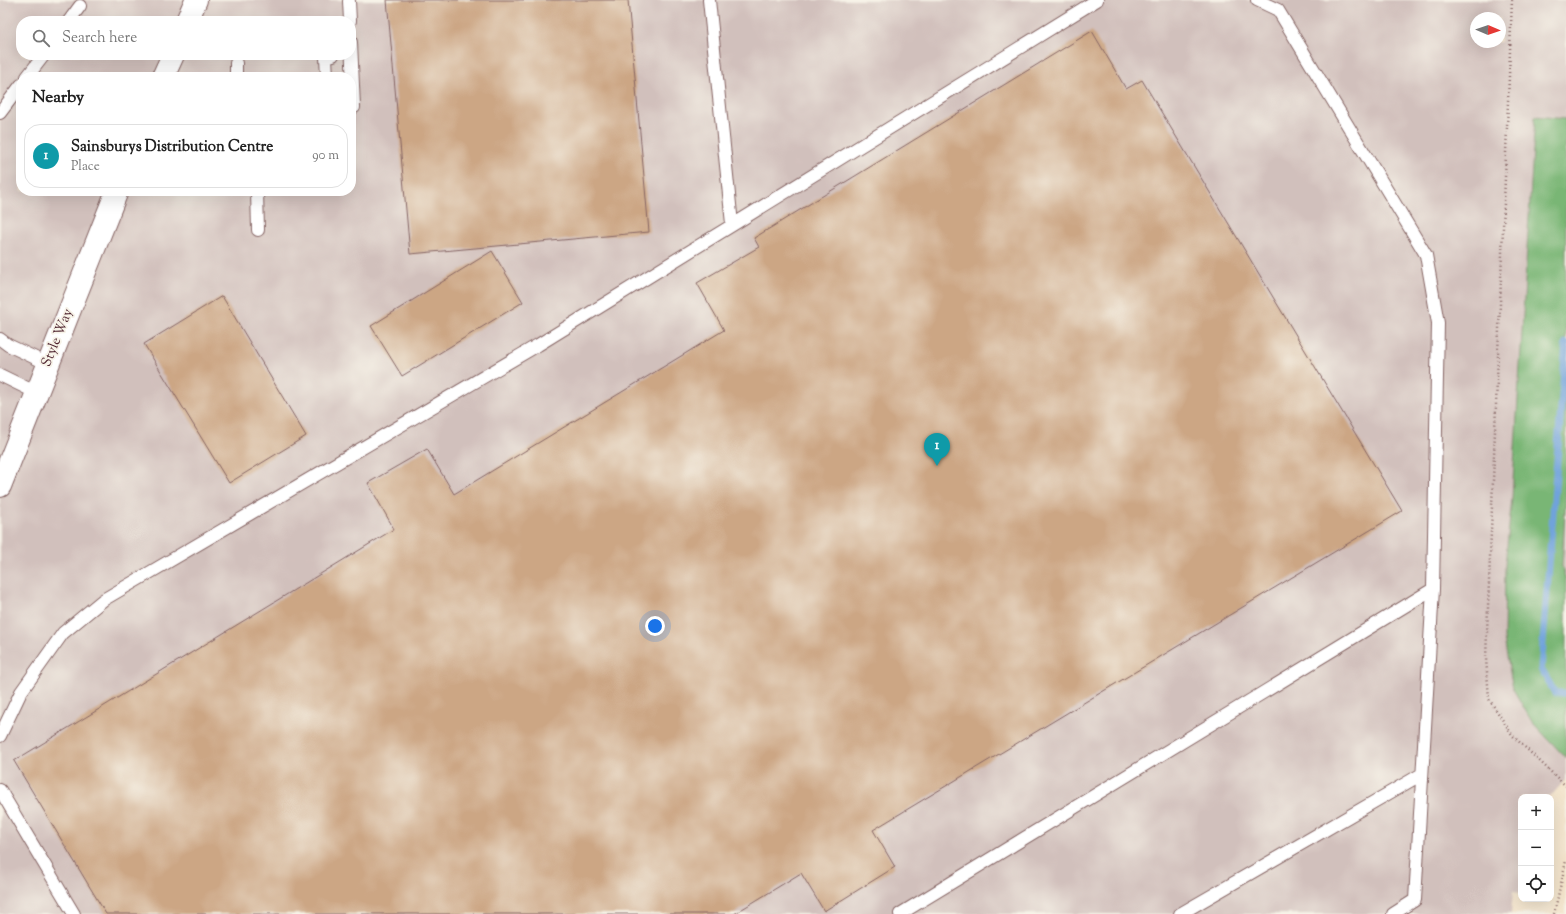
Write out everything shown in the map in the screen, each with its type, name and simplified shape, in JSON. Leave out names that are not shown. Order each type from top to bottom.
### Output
[{"type":"street","points":[[189,16],[196,0]]},
{"type":"street","points":[[165,72],[171,60]]},
{"type":"street","name":"Style Way","points":[[0,486],[115,196]]},
{"type":"lane","points":[[709,0],[732,224]]},
{"type":"lane","points":[[0,736],[21,692],[63,633],[103,600],[538,345],[1097,0]]},
{"type":"lane","points":[[1257,0],[1278,10],[1426,255],[1438,323],[1433,589],[1416,900],[1411,914]]},
{"type":"lane","points":[[349,1],[350,16]]},
{"type":"lane","points":[[73,16],[80,6]]},
{"type":"lane","points":[[31,72],[40,60]]},
{"type":"lane","points":[[326,60],[326,72]]},
{"type":"lane","points":[[352,60],[352,72]]},
{"type":"lane","points":[[236,63],[236,72]]},
{"type":"lane","points":[[0,113],[16,92]]},
{"type":"lane","points":[[257,196],[258,230]]},
{"type":"lane","points":[[0,339],[8,345],[48,364]]},
{"type":"lane","points":[[0,375],[37,393]]},
{"type":"lane","points":[[900,914],[1433,589]]},
{"type":"lane","points":[[1180,914],[1422,774]]},
{"type":"lane","points":[[0,790],[74,914]]},
{"type":"lane","points":[[1393,914],[1416,900]]},
{"type":"path","points":[[1512,0],[1486,658],[1489,699],[1513,736],[1566,786]]},
{"type":"path","points":[[1554,914],[1566,861]]},
{"type":"shaded area","points":[[0,0],[1566,0],[1566,779],[1553,794],[1518,794],[1518,893],[1513,892],[1511,914],[0,914]]},
{"type":"green space","points":[[1535,116],[1566,119],[1566,494],[1562,567],[1566,580],[1566,758],[1532,722],[1513,689],[1504,639],[1505,565],[1512,498]]},
{"type":"building","points":[[387,0],[628,0],[649,232],[410,254]]},
{"type":"building","points":[[1092,31],[1126,89],[1142,80],[1402,511],[873,830],[895,867],[824,911],[801,873],[734,914],[106,914],[14,761],[394,529],[368,483],[427,449],[454,494],[724,330],[697,283],[759,247],[754,238]]},
{"type":"building","points":[[492,251],[523,302],[402,376],[371,326]]},
{"type":"building","points":[[222,296],[306,436],[229,483],[144,344]]},
{"type":"waterway","points":[[1566,343],[1541,669],[1555,693],[1566,693]]},
{"type":"place","name":"Sainsburys Distribution Centre","points":[[937,466]]}]
